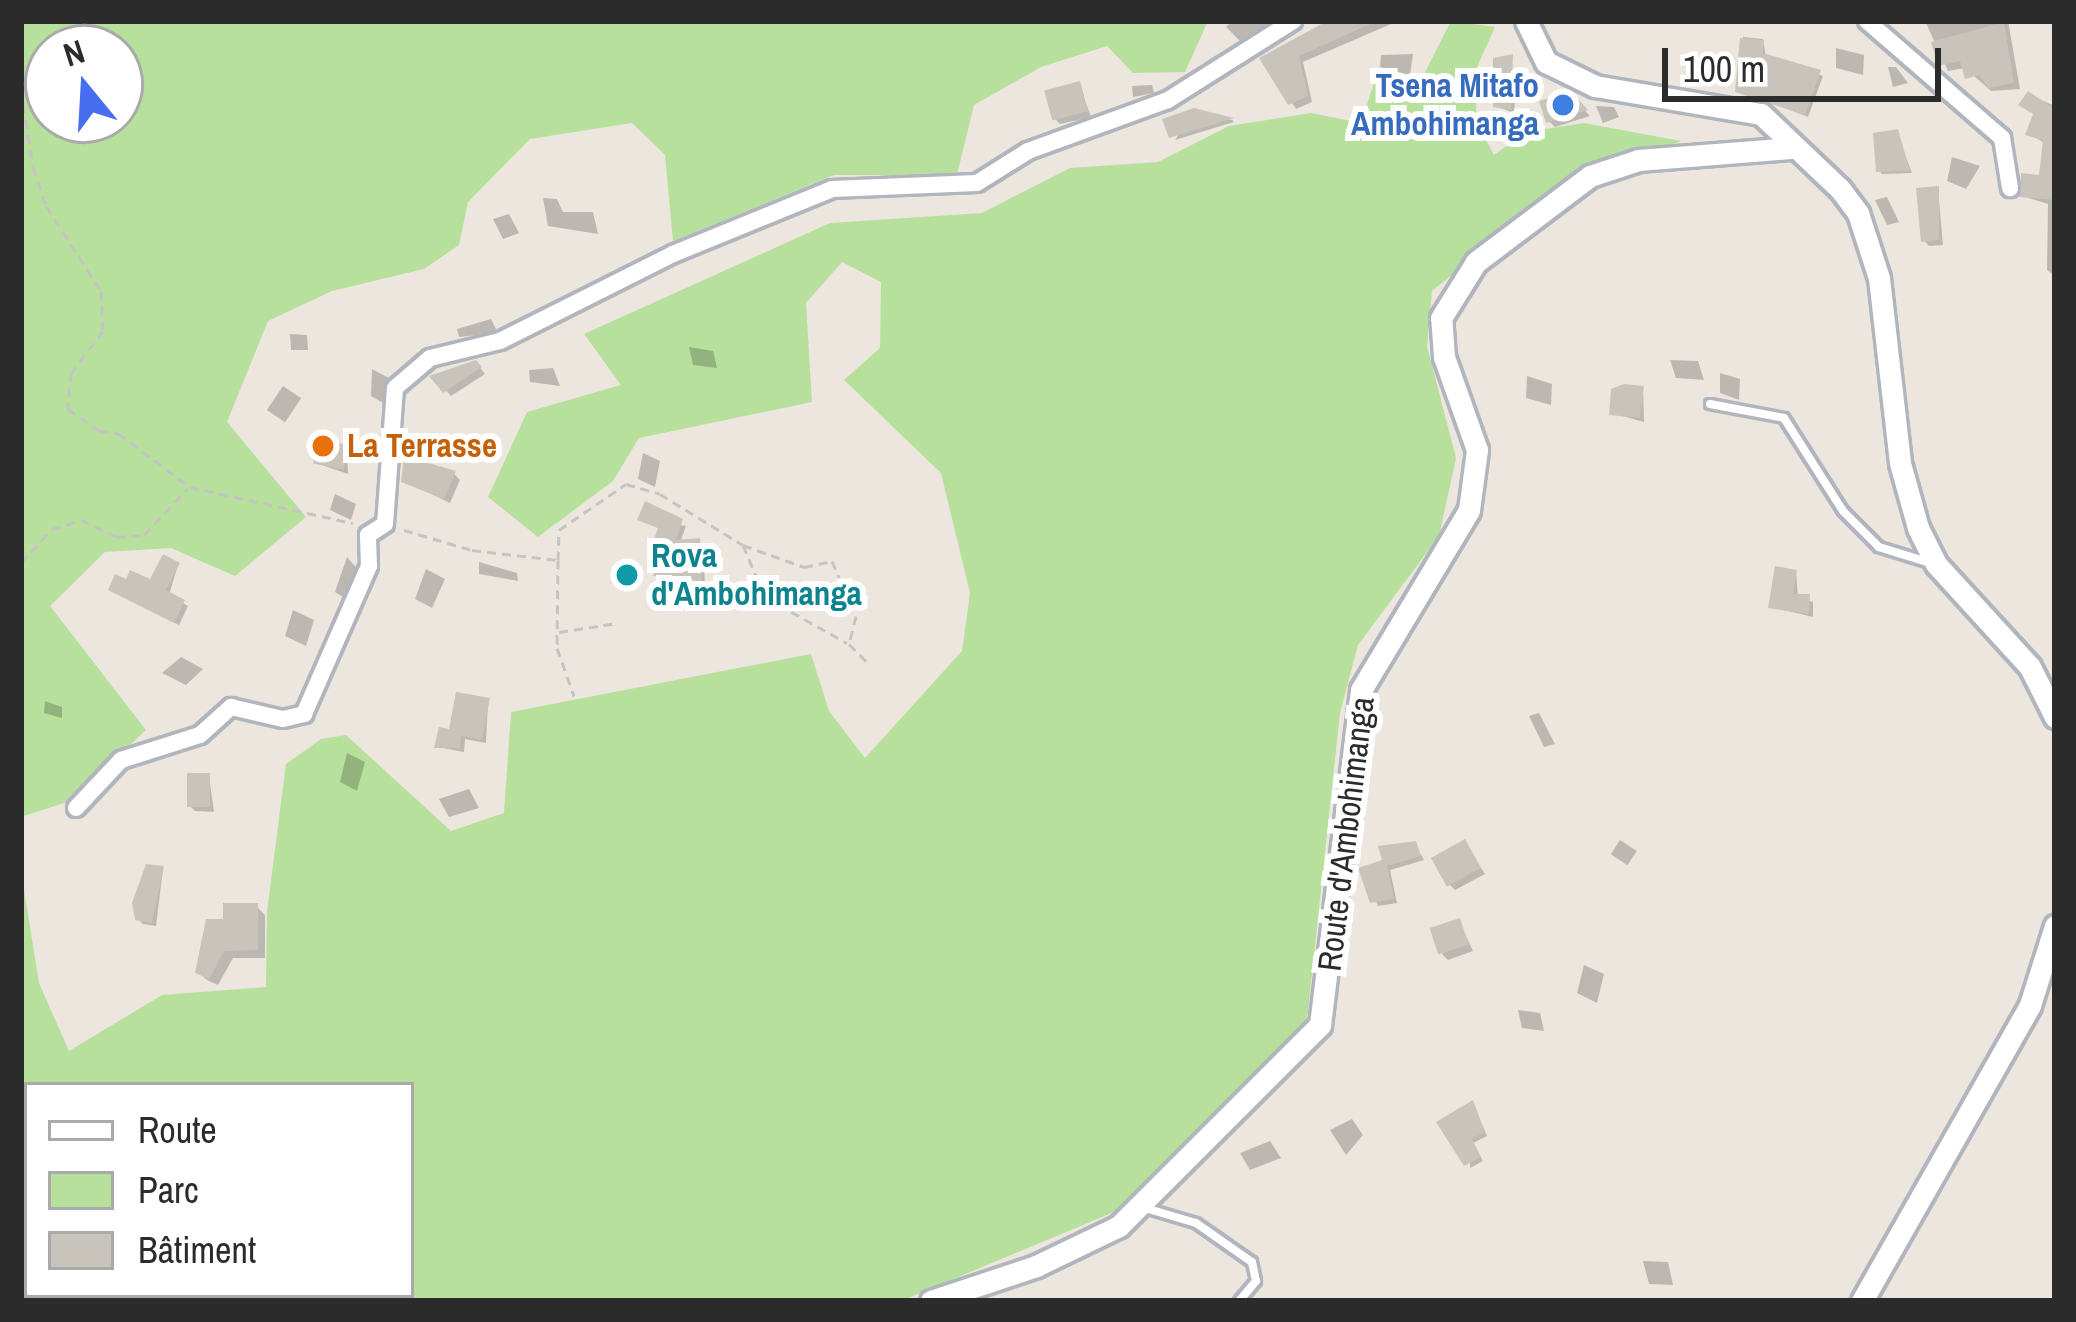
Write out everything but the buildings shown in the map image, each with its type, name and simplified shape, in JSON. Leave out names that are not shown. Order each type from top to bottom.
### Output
[{"type":"street","points":[[76,808],[121,760],[200,735],[231,707],[283,719],[304,714],[370,566],[368,535],[385,524],[393,466],[387,410],[394,388],[430,358],[500,340],[674,254],[832,189],[977,183],[1028,151],[1168,100],[1293,21]]},
{"type":"street","points":[[1526,21],[1546,62],[1595,86],[1761,114],[1858,213],[1879,278],[1900,463],[1936,564],[2018,653],[2055,717]]},
{"type":"street","points":[[1867,21],[2002,138],[2011,188]]},
{"type":"street","name":"Route d'Ambohimanga","points":[[931,1301],[1036,1267],[1143,1208],[1320,1025],[1361,690],[1469,510],[1477,450],[1444,357],[1441,318],[1454,295],[1502,235],[1590,176],[1640,160],[1793,148]]},
{"type":"street","points":[[1862,1301],[2030,1005],[2055,926]]},
{"type":"lane","points":[[1710,404],[1784,418],[1843,511],[1880,548],[1910,563],[1936,564]]},
{"type":"lane","points":[[1143,1208],[1196,1223],[1252,1262],[1256,1281],[1239,1301]]},
{"type":"path","points":[[29,144],[46,206],[101,291],[103,331],[70,373],[68,410],[99,431],[118,433],[190,487],[353,523],[368,535]]},
{"type":"path","points":[[574,696],[557,632],[559,530],[626,484],[659,496],[742,545],[804,567],[832,561],[856,616],[849,644]]},
{"type":"path","points":[[21,563],[52,530],[81,520],[117,537],[144,535],[190,487]]},
{"type":"path","points":[[385,524],[472,550],[558,560]]},
{"type":"path","points":[[742,545],[765,597],[849,644],[867,662]]},
{"type":"path","points":[[557,632],[617,623]]},
{"type":"green space","points":[[21,21],[1208,21],[1185,72],[1133,73],[1107,46],[1041,67],[974,105],[957,175],[834,175],[673,241],[665,155],[632,123],[530,139],[468,202],[459,245],[424,269],[332,291],[268,321],[227,422],[306,517],[235,576],[171,548],[105,552],[50,606],[146,730],[70,801],[21,817]]},
{"type":"green space","points":[[1451,21],[1495,27],[1477,67],[1476,121],[1494,155],[1526,132],[1584,123],[1681,141],[1529,212],[1432,291],[1427,346],[1456,458],[1439,536],[1358,645],[1340,713],[1307,1020],[1227,1119],[1114,1212],[901,1301],[21,1301],[21,871],[39,983],[69,1051],[162,995],[266,987],[267,912],[286,764],[321,739],[346,735],[451,831],[504,813],[511,712],[811,654],[829,711],[865,758],[962,651],[970,593],[941,473],[844,380],[880,348],[881,282],[842,262],[806,303],[812,402],[639,438],[613,481],[538,537],[488,497],[527,412],[621,385],[584,334],[830,223],[982,213],[1070,168],[1158,162],[1229,126],[1311,113],[1361,123],[1379,68],[1418,86]]},
{"type":"place","name":"Tsena Mitafo Ambohimanga","points":[[1563,105]]},
{"type":"place","name":"La Terrasse","points":[[323,446]]},
{"type":"place","name":"Rova d'Ambohimanga","points":[[627,575]]}]
